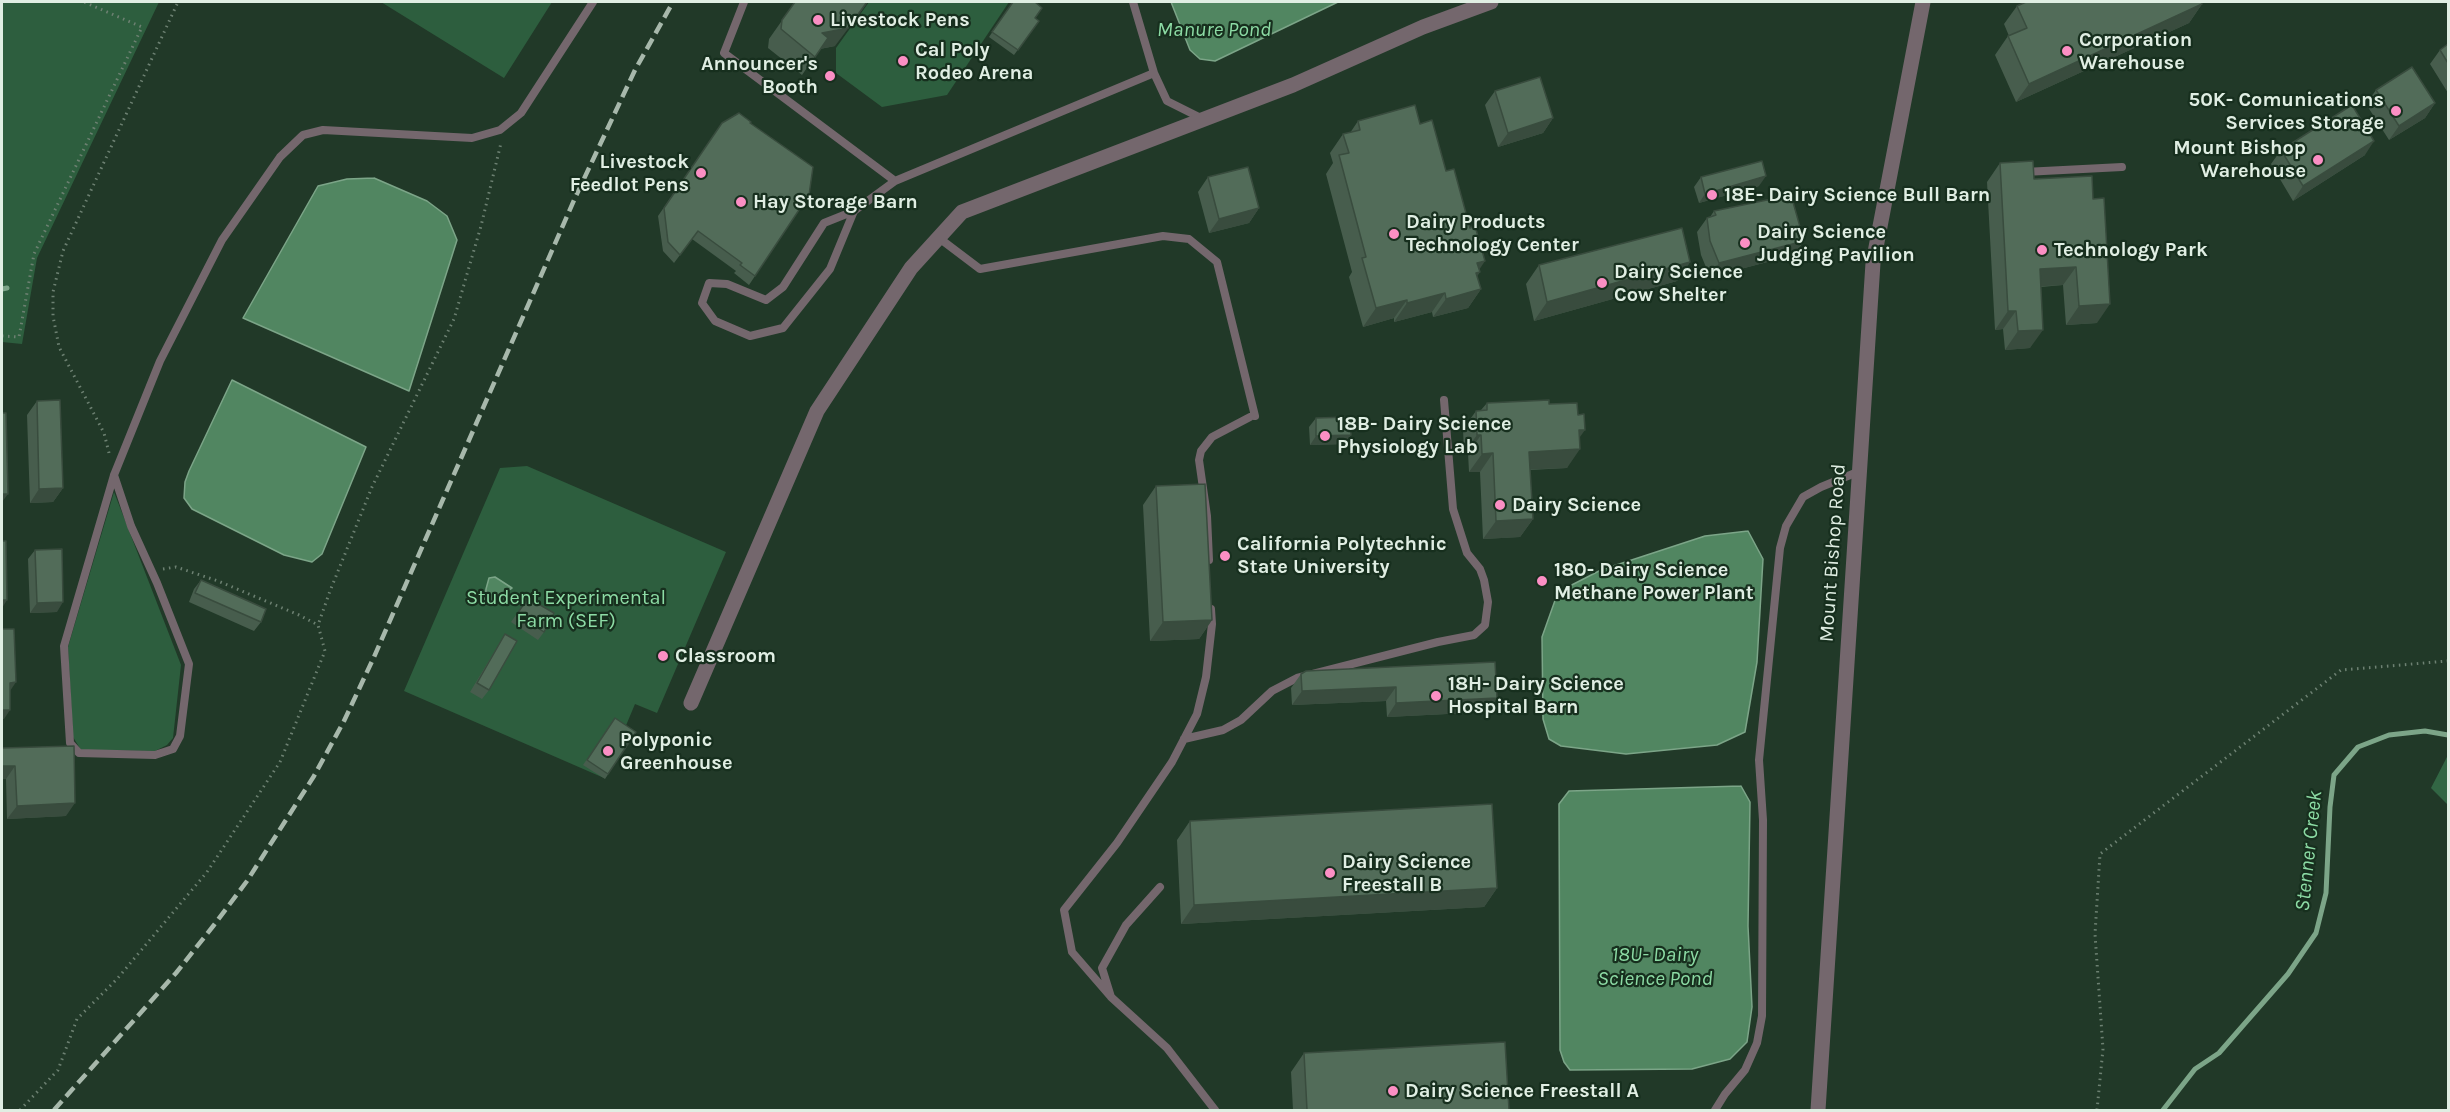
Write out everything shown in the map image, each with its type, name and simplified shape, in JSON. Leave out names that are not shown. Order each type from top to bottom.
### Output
[{"type":"street","points":[[691,703],[817,411],[911,268],[962,212],[1293,85],[1423,27],[1491,2]]},
{"type":"street","name":"Mount Bishop Road","points":[[1818,1110],[1873,263],[1923,2]]},
{"type":"lane","points":[[114,475],[131,526],[189,664],[180,736],[172,749],[155,755],[79,753],[70,743],[64,646],[114,475],[160,361],[222,240],[280,158],[303,135],[323,130],[472,138],[500,130],[521,112],[593,2]]},
{"type":"lane","points":[[744,2],[724,53],[895,181]]},
{"type":"lane","points":[[1133,2],[1154,73],[1167,101],[1204,119]]},
{"type":"lane","points":[[854,211],[830,269],[783,328],[750,336],[715,321],[702,303],[709,283],[727,284],[765,300],[783,286],[824,223],[854,211],[895,181],[1154,73]]},
{"type":"lane","points":[[2012,172],[2122,167]]},
{"type":"lane","points":[[939,238],[980,269],[1163,236],[1189,239],[1217,262],[1252,417],[1212,437],[1201,451],[1199,460],[1207,516],[1209,570]]},
{"type":"lane","points":[[1184,739],[1223,730],[1241,720],[1272,691],[1298,678],[1474,635],[1485,625],[1488,602],[1484,580],[1480,569],[1467,553],[1453,509],[1444,400]]},
{"type":"lane","points":[[1715,1110],[1745,1070],[1757,1043],[1762,1016],[1763,820],[1759,760],[1780,548],[1786,526],[1803,497],[1860,471]]},
{"type":"lane","points":[[1211,603],[1212,624],[1206,676],[1197,714],[1172,762],[1117,843],[1064,910],[1072,952],[1111,997],[1167,1048],[1215,1110]]},
{"type":"lane","points":[[1111,997],[1102,968],[1126,925],[1160,887]]},
{"type":"path","points":[[2,336],[19,337],[34,254],[142,27],[84,2]]},
{"type":"path","points":[[114,475],[104,433],[59,347],[52,316],[53,292],[63,251],[178,2]]},
{"type":"path","points":[[20,1110],[58,1070],[77,1019],[117,979],[207,872],[280,762],[325,651],[318,625],[372,487],[454,319],[503,139],[500,130]]},
{"type":"path","points":[[151,570],[176,567],[219,581],[318,625]]},
{"type":"path","points":[[2097,1110],[2103,1049],[2096,934],[2100,854],[2341,670],[2448,661]]},
{"type":"green space","points":[[2,2],[159,2],[37,258],[22,344],[2,342]]},
{"type":"green space","points":[[381,2],[552,2],[504,78]]},
{"type":"green space","name":"Cal Poly Rodeo Arena","points":[[869,2],[1009,2],[947,95],[882,107],[836,73],[836,48]]},
{"type":"green space","name":"Student Experimental Farm (SEF)","points":[[527,466],[726,552],[657,713],[635,704],[604,778],[404,691],[500,468]]},
{"type":"green space","points":[[114,492],[181,665],[173,738],[167,745],[155,751],[81,750],[73,737],[68,647]]},
{"type":"shaded area","points":[[2448,755],[2448,805],[2431,788]]},
{"type":"water","name":"Manure Pond","points":[[1171,2],[1338,2],[1215,61],[1200,59],[1190,50]]},
{"type":"water","points":[[374,178],[427,201],[447,216],[457,240],[409,391],[243,318],[318,186],[347,179]]},
{"type":"water","points":[[232,380],[366,447],[322,554],[312,562],[284,555],[192,509],[184,498],[185,482],[189,471]]},
{"type":"water","points":[[1748,531],[1763,559],[1757,662],[1745,732],[1717,745],[1626,754],[1561,746],[1549,739],[1543,719],[1542,637],[1558,592],[1601,570],[1705,536]]},
{"type":"water","points":[[495,577],[512,588],[485,605],[489,578]]},
{"type":"water","name":"18U- Dairy Science Pond","points":[[1741,786],[1750,802],[1748,926],[1752,1007],[1747,1042],[1730,1059],[1692,1069],[1570,1070],[1560,1050],[1559,804],[1569,791]]},
{"type":"building","name":"Livestock Pens","points":[[795,2],[867,2],[848,28],[822,33],[828,38],[815,57],[781,29],[782,20]]},
{"type":"building","points":[[1013,2],[1035,2],[1042,8],[1035,18],[1039,21],[1018,50],[992,32]]},
{"type":"building","name":"Corporation Warehouse","points":[[2026,2],[2201,2],[2202,4],[2029,84],[2008,36],[2027,28],[2017,6]]},
{"type":"building","points":[[2448,44],[2448,63],[2440,50]]},
{"type":"building","points":[[2412,67],[2435,103],[2399,126],[2376,90]]},
{"type":"building","points":[[1540,77],[1553,118],[1508,133],[1495,91]]},
{"type":"building","name":"Dairy Products Technology Center","points":[[1415,105],[1420,124],[1432,120],[1446,171],[1454,169],[1470,228],[1475,226],[1485,261],[1477,263],[1480,272],[1476,273],[1481,289],[1446,299],[1445,293],[1376,308],[1362,258],[1366,257],[1339,155],[1349,153],[1343,134],[1360,130],[1358,121]]},
{"type":"building","name":"Mount Bishop Warehouse","points":[[2352,105],[2374,141],[2303,186],[2281,150]]},
{"type":"building","points":[[739,113],[813,167],[809,195],[755,276],[740,265],[742,263],[698,231],[680,255],[668,242],[664,208],[722,123]]},
{"type":"building","points":[[1762,161],[1766,176],[1705,194],[1701,177]]},
{"type":"building","name":"Technology Park","points":[[2033,161],[2034,179],[2092,176],[2093,199],[2104,198],[2110,304],[2079,306],[2076,267],[2040,269],[2043,330],[2018,331],[2016,311],[2008,311],[2000,163]]},
{"type":"building","points":[[1248,167],[1259,208],[1219,219],[1208,177]]},
{"type":"building","name":"Dairy Science Judging Pavilion","points":[[1791,195],[1804,241],[1719,263],[1710,241],[1707,218],[1716,215],[1714,211]]},
{"type":"building","points":[[1682,228],[1690,262],[1547,302],[1539,265]]},
{"type":"building","points":[[60,400],[63,488],[39,489],[37,401]]},
{"type":"building","name":"Dairy Science","points":[[1549,400],[1549,404],[1577,403],[1578,415],[1584,414],[1585,430],[1579,430],[1580,449],[1529,452],[1533,519],[1496,521],[1493,453],[1482,454],[1481,435],[1477,435],[1476,411],[1487,410],[1487,403]]},
{"type":"building","points":[[2,413],[6,413],[8,494],[2,494]]},
{"type":"building","points":[[1350,417],[1351,435],[1316,436],[1316,418]]},
{"type":"building","points":[[1205,484],[1212,620],[1163,622],[1156,486]]},
{"type":"building","points":[[2,541],[6,541],[7,600],[2,600]]},
{"type":"building","points":[[62,549],[63,602],[37,603],[35,550]]},
{"type":"building","points":[[201,580],[266,609],[261,622],[195,593]]},
{"type":"building","points":[[528,598],[554,613],[544,632],[517,614]]},
{"type":"building","points":[[2,629],[14,629],[16,682],[10,683],[10,710],[2,710]]},
{"type":"building","points":[[505,634],[517,641],[489,690],[477,683]]},
{"type":"building","points":[[1495,662],[1497,698],[1396,703],[1396,687],[1302,691],[1301,674],[1306,671]]},
{"type":"building","name":"Polyponic Greenhouse","points":[[615,718],[636,732],[608,774],[587,760]]},
{"type":"building","points":[[74,746],[75,803],[17,806],[15,766],[2,766],[2,748]]},
{"type":"building","name":"Dairy Science Freestall B","points":[[1492,804],[1497,888],[1194,905],[1190,821]]},
{"type":"building","name":"Dairy Science Freestall A","points":[[1505,1042],[1509,1110],[1307,1110],[1304,1053]]},
{"type":"waterway","points":[[2,289],[7,288]]},
{"type":"waterway","name":"Stenner Creek","points":[[2163,1110],[2195,1069],[2219,1053],[2288,974],[2316,933],[2326,893],[2330,807],[2334,775],[2358,747],[2389,735],[2425,731],[2448,735]]},
{"type":"railway","points":[[54,1110],[176,973],[214,925],[247,881],[314,776],[344,721],[374,657],[575,198],[635,70],[673,2]]},
{"type":"place","name":"Livestock Pens","points":[[818,20]]},
{"type":"place","name":"Corporation Warehouse","points":[[2067,51]]},
{"type":"place","name":"Cal Poly Rodeo Arena","points":[[903,61]]},
{"type":"place","name":"Announcer's Booth","points":[[830,76]]},
{"type":"place","name":"50K- Comunications Services Storage","points":[[2396,111]]},
{"type":"place","name":"Mount Bishop Warehouse","points":[[2318,160]]},
{"type":"place","name":"Livestock Feedlot Pens","points":[[701,173]]},
{"type":"place","name":"18E- Dairy Science Bull Barn","points":[[1712,195]]},
{"type":"place","name":"Hay Storage Barn","points":[[741,202]]},
{"type":"place","name":"Dairy Products Technology Center","points":[[1394,234]]},
{"type":"place","name":"Dairy Science Judging Pavilion","points":[[1745,243]]},
{"type":"place","name":"Technology Park","points":[[2042,250]]},
{"type":"place","name":"Dairy Science Cow Shelter","points":[[1602,283]]},
{"type":"place","name":"18B- Dairy Science Physiology Lab","points":[[1325,436]]},
{"type":"place","name":"Dairy Science","points":[[1500,505]]},
{"type":"place","name":"California Polytechnic State University","points":[[1225,556]]},
{"type":"place","name":"180- Dairy Science Methane Power Plant","points":[[1542,581]]},
{"type":"place","name":"Classroom","points":[[663,656]]},
{"type":"place","name":"18H- Dairy Science Hospital Barn","points":[[1436,696]]},
{"type":"place","name":"Polyponic Greenhouse","points":[[608,751]]},
{"type":"place","name":"Dairy Science Freestall B","points":[[1330,873]]},
{"type":"place","name":"Dairy Science Freestall A","points":[[1393,1091]]}]
